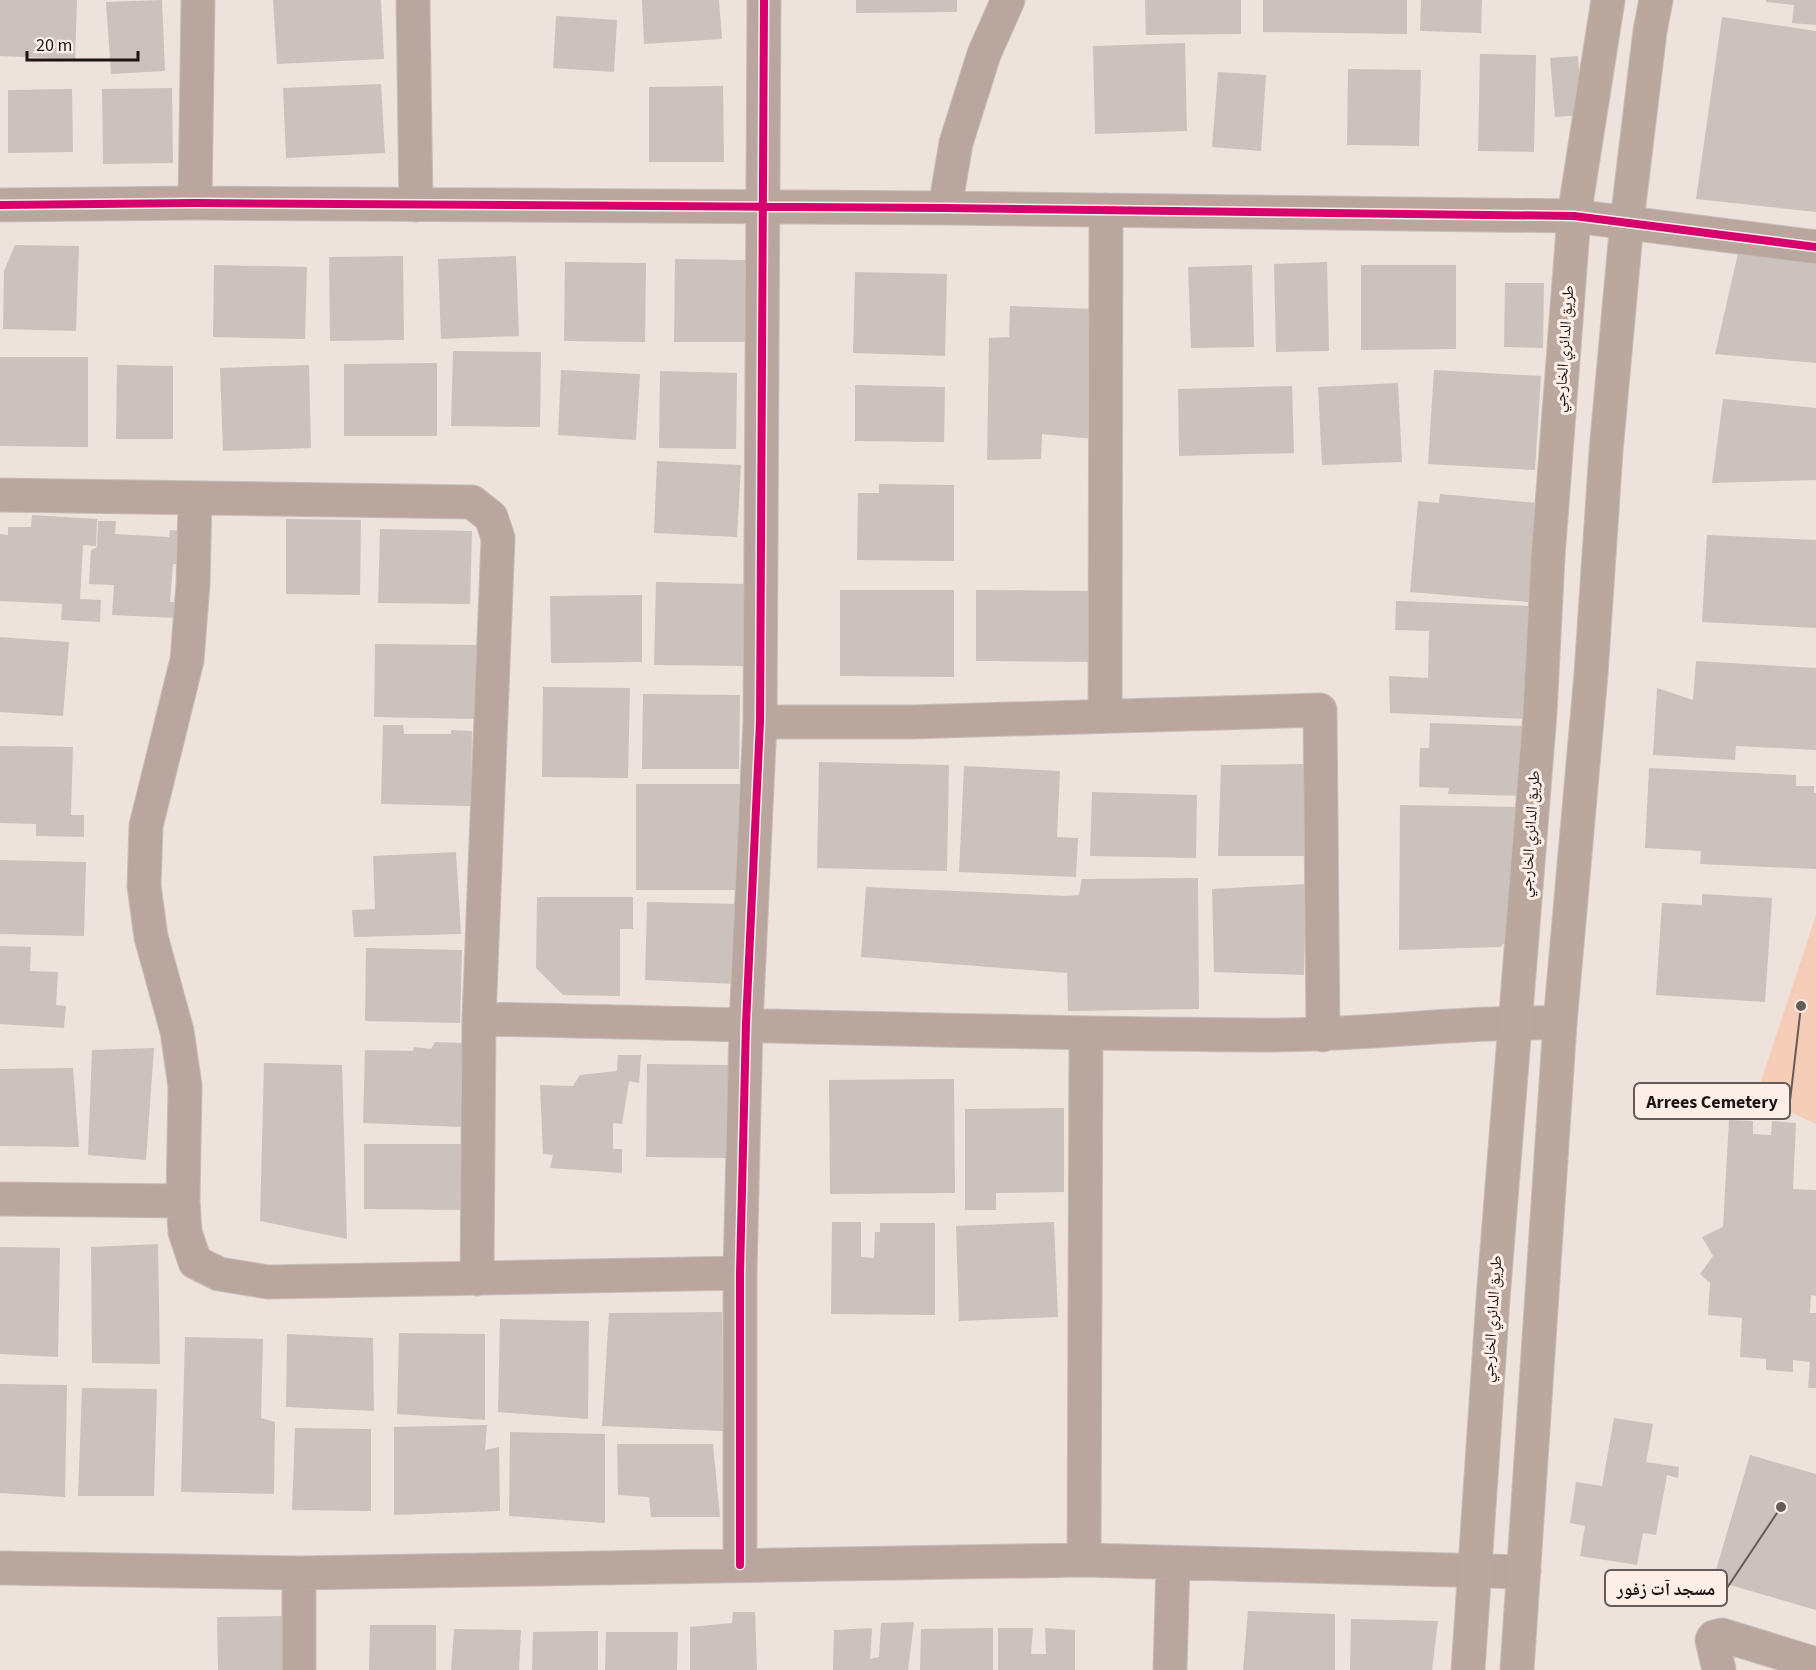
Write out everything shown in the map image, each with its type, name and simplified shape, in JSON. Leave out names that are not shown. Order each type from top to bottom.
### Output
[{"type":"main road","name":"طريق الدائري الخارجي","points":[[1468,1670],[1493,1299],[1540,713],[1549,545],[1574,216],[1608,0]]},
{"type":"main road","points":[[1517,1670],[1560,1023],[1590,685],[1606,451],[1627,221],[1650,31],[1656,0]]},
{"type":"street","points":[[195,203],[198,0]]},
{"type":"street","points":[[413,0],[416,205]]},
{"type":"street","points":[[740,1565],[740,1273],[746,1024],[760,722],[764,0]]},
{"type":"street","points":[[945,208],[956,143],[984,54],[1008,0]]},
{"type":"street","points":[[0,205],[195,203],[945,208],[1574,216],[1627,221],[1816,248]]},
{"type":"street","points":[[1105,716],[1106,210]]},
{"type":"street","points":[[0,495],[195,500],[471,502],[491,517],[498,538],[479,1019],[477,1279]]},
{"type":"street","points":[[195,500],[193,584],[187,660],[146,826],[144,886],[151,938],[177,1031],[185,1086],[183,1201],[185,1232],[195,1262],[219,1274],[268,1282],[740,1273]]},
{"type":"street","points":[[760,722],[911,722],[1320,710],[1323,1035]]},
{"type":"street","points":[[479,1019],[1086,1034],[1323,1035],[1517,1022],[1560,1023]]},
{"type":"street","points":[[1083,1560],[1086,1034]]},
{"type":"street","points":[[0,1199],[183,1201]]},
{"type":"street","points":[[0,1568],[299,1573],[1083,1560],[1524,1572]]},
{"type":"street","points":[[1170,1670],[1173,1563]]},
{"type":"street","points":[[299,1573],[299,1670]]},
{"type":"street","points":[[1719,1670],[1712,1640],[1722,1635],[1816,1664]]},
{"type":"shaded area","points":[[1816,915],[1816,1124],[1756,1096]]},
{"type":"building","points":[[0,0],[77,0],[75,59],[0,56]]},
{"type":"building","points":[[162,0],[165,71],[111,74],[106,2]]},
{"type":"building","points":[[273,0],[381,0],[384,59],[277,64]]},
{"type":"building","points":[[642,0],[719,0],[722,39],[644,44]]},
{"type":"building","points":[[856,0],[957,0],[957,12],[856,13]]},
{"type":"building","points":[[1145,0],[1241,0],[1241,34],[1146,35]]},
{"type":"building","points":[[1263,0],[1407,0],[1407,34],[1263,32]]},
{"type":"building","points":[[1421,0],[1482,0],[1481,33],[1420,31]]},
{"type":"building","points":[[1766,0],[1816,0],[1816,25],[1792,23],[1794,5],[1766,2]]},
{"type":"building","points":[[556,16],[617,20],[614,72],[553,68]]},
{"type":"building","points":[[1722,17],[1816,31],[1816,212],[1696,199]]},
{"type":"building","points":[[1185,43],[1187,131],[1095,134],[1093,46]]},
{"type":"building","points":[[1480,54],[1536,55],[1534,152],[1478,151]]},
{"type":"building","points":[[1578,56],[1583,115],[1555,117],[1550,58]]},
{"type":"building","points":[[1348,69],[1421,70],[1419,146],[1347,145]]},
{"type":"building","points":[[1218,72],[1266,75],[1261,151],[1212,147]]},
{"type":"building","points":[[381,84],[385,153],[286,158],[283,88]]},
{"type":"building","points":[[723,86],[724,162],[649,162],[649,87]]},
{"type":"building","points":[[172,88],[173,163],[103,164],[102,89]]},
{"type":"building","points":[[72,89],[73,152],[8,153],[8,90]]},
{"type":"building","points":[[15,245],[79,246],[76,331],[3,329],[4,271]]},
{"type":"building","points":[[1739,249],[1816,260],[1816,363],[1715,354]]},
{"type":"building","points":[[403,256],[404,340],[330,341],[329,257]]},
{"type":"building","points":[[516,256],[519,336],[441,339],[438,259]]},
{"type":"building","points":[[675,259],[748,260],[748,342],[674,342]]},
{"type":"building","points":[[565,262],[646,263],[645,342],[564,341]]},
{"type":"building","points":[[1327,262],[1329,351],[1276,352],[1274,264]]},
{"type":"building","points":[[214,265],[307,267],[305,339],[213,337]]},
{"type":"building","points":[[1252,265],[1254,347],[1191,348],[1188,267]]},
{"type":"building","points":[[1361,265],[1456,265],[1456,349],[1361,350]]},
{"type":"building","points":[[855,272],[947,274],[945,356],[853,353]]},
{"type":"building","points":[[1505,283],[1544,283],[1543,348],[1504,347]]},
{"type":"building","points":[[1010,306],[1096,309],[1093,439],[1042,434],[1041,459],[987,460],[989,338],[1009,337]]},
{"type":"building","points":[[453,351],[541,352],[540,427],[451,426]]},
{"type":"building","points":[[0,357],[88,357],[88,447],[0,446]]},
{"type":"building","points":[[437,363],[437,436],[344,436],[344,364]]},
{"type":"building","points":[[117,365],[173,366],[173,439],[116,439]]},
{"type":"building","points":[[309,365],[311,448],[223,451],[220,368]]},
{"type":"building","points":[[561,370],[640,374],[636,440],[558,435]]},
{"type":"building","points":[[1434,370],[1541,376],[1535,470],[1428,464]]},
{"type":"building","points":[[660,371],[737,373],[736,449],[659,448]]},
{"type":"building","points":[[1398,383],[1402,462],[1322,465],[1318,387]]},
{"type":"building","points":[[855,385],[945,387],[944,442],[855,441]]},
{"type":"building","points":[[1292,386],[1294,453],[1179,456],[1178,389]]},
{"type":"building","points":[[1723,399],[1816,408],[1816,480],[1712,483]]},
{"type":"building","points":[[657,461],[741,465],[737,537],[654,533]]},
{"type":"building","points":[[879,484],[954,485],[954,561],[857,560],[858,493],[879,493]]},
{"type":"building","points":[[1440,494],[1549,504],[1540,603],[1410,592],[1418,501],[1439,503]]},
{"type":"building","points":[[32,515],[97,519],[96,546],[83,545],[80,599],[101,600],[100,622],[61,620],[62,604],[0,601],[0,534],[8,535],[8,527],[31,527]]},
{"type":"building","points":[[286,519],[361,520],[360,595],[286,594]]},
{"type":"building","points":[[98,521],[116,521],[115,534],[169,537],[170,530],[184,531],[182,565],[173,564],[170,602],[177,602],[176,618],[112,615],[114,585],[89,584],[91,550],[97,547]]},
{"type":"building","points":[[380,529],[472,531],[470,604],[378,603]]},
{"type":"building","points":[[1707,535],[1816,540],[1816,628],[1702,622]]},
{"type":"building","points":[[656,582],[747,584],[746,666],[654,665]]},
{"type":"building","points":[[840,590],[954,590],[954,677],[840,676]]},
{"type":"building","points":[[976,590],[1097,591],[1096,662],[976,661]]},
{"type":"building","points":[[642,595],[642,662],[551,663],[550,596]]},
{"type":"building","points":[[1396,601],[1532,606],[1528,719],[1390,713],[1389,676],[1428,678],[1429,631],[1395,630]]},
{"type":"building","points":[[0,637],[69,642],[63,716],[0,712]]},
{"type":"building","points":[[375,644],[477,645],[476,719],[374,717]]},
{"type":"building","points":[[1696,661],[1816,668],[1816,750],[1736,746],[1735,760],[1653,755],[1657,688],[1693,700]]},
{"type":"building","points":[[543,687],[630,688],[628,778],[542,777]]},
{"type":"building","points":[[643,694],[740,695],[739,769],[642,769]]},
{"type":"building","points":[[1430,723],[1528,726],[1526,796],[1448,794],[1449,788],[1419,787],[1420,748],[1429,748]]},
{"type":"building","points":[[383,725],[403,725],[404,734],[451,734],[451,730],[472,731],[471,806],[381,804]]},
{"type":"building","points":[[0,746],[73,747],[71,815],[84,815],[84,837],[36,836],[36,824],[0,823]]},
{"type":"building","points":[[819,762],[949,765],[947,871],[817,868]]},
{"type":"building","points":[[1306,764],[1311,856],[1218,856],[1221,765]]},
{"type":"building","points":[[964,766],[1060,771],[1057,837],[1078,838],[1076,877],[959,872]]},
{"type":"building","points":[[1649,768],[1796,775],[1796,786],[1814,786],[1814,793],[1816,793],[1816,869],[1700,864],[1701,851],[1645,848]]},
{"type":"building","points":[[636,784],[741,784],[741,890],[636,890]]},
{"type":"building","points":[[1092,792],[1197,795],[1196,858],[1090,856]]},
{"type":"building","points":[[1400,805],[1522,807],[1517,926],[1501,947],[1399,950]]},
{"type":"building","points":[[456,852],[461,934],[354,937],[352,910],[375,909],[373,856]]},
{"type":"building","points":[[0,860],[86,862],[84,936],[0,934]]},
{"type":"building","points":[[1198,878],[1199,1009],[1068,1011],[1067,973],[861,957],[866,887],[1066,896],[1079,895],[1082,879]]},
{"type":"building","points":[[1306,884],[1304,975],[1214,972],[1212,889]]},
{"type":"building","points":[[1702,894],[1772,898],[1765,1002],[1656,995],[1662,903],[1702,905]]},
{"type":"building","points":[[537,897],[633,897],[633,929],[620,929],[620,996],[563,995],[536,968]]},
{"type":"building","points":[[647,902],[737,904],[735,984],[645,980]]},
{"type":"building","points":[[0,946],[31,947],[30,971],[58,972],[56,1005],[66,1006],[64,1028],[0,1024]]},
{"type":"building","points":[[366,948],[462,950],[460,1023],[365,1021]]},
{"type":"building","points":[[435,1042],[464,1043],[462,1127],[363,1123],[365,1050],[413,1051],[414,1047],[431,1049]]},
{"type":"building","points":[[154,1048],[146,1160],[88,1155],[92,1050]]},
{"type":"building","points":[[618,1055],[641,1055],[639,1083],[629,1081],[622,1124],[613,1123],[613,1149],[622,1149],[622,1173],[550,1168],[553,1155],[543,1154],[540,1085],[573,1086],[580,1075],[617,1071]]},
{"type":"building","points":[[264,1063],[342,1065],[347,1239],[260,1221]]},
{"type":"building","points":[[647,1064],[729,1065],[727,1158],[646,1157]]},
{"type":"building","points":[[73,1068],[79,1147],[0,1146],[0,1069]]},
{"type":"building","points":[[954,1079],[955,1193],[830,1194],[829,1080]]},
{"type":"building","points":[[1064,1108],[1064,1192],[996,1193],[996,1210],[965,1210],[965,1109]]},
{"type":"building","points":[[1729,1120],[1753,1121],[1753,1134],[1771,1135],[1772,1121],[1796,1123],[1793,1189],[1816,1190],[1816,1296],[1811,1295],[1810,1313],[1816,1313],[1816,1388],[1808,1388],[1810,1362],[1793,1360],[1793,1372],[1766,1370],[1766,1359],[1740,1357],[1742,1318],[1708,1315],[1710,1283],[1700,1274],[1713,1256],[1702,1237],[1723,1227]]},
{"type":"building","points":[[364,1144],[465,1144],[464,1210],[364,1209]]},
{"type":"building","points":[[832,1222],[861,1222],[861,1257],[874,1258],[875,1232],[880,1232],[880,1223],[935,1223],[935,1315],[831,1314]]},
{"type":"building","points":[[1054,1222],[1058,1317],[959,1321],[956,1226]]},
{"type":"building","points":[[158,1244],[160,1364],[92,1363],[91,1247]]},
{"type":"building","points":[[0,1247],[60,1248],[58,1357],[0,1354]]},
{"type":"building","points":[[722,1312],[723,1431],[602,1426],[609,1313]]},
{"type":"building","points":[[500,1319],[589,1321],[588,1419],[498,1412]]},
{"type":"building","points":[[399,1333],[485,1334],[485,1420],[397,1414]]},
{"type":"building","points":[[287,1334],[373,1338],[374,1411],[286,1407]]},
{"type":"building","points":[[185,1337],[263,1339],[261,1418],[275,1422],[274,1494],[181,1492]]},
{"type":"building","points":[[0,1384],[67,1385],[65,1497],[0,1493]]},
{"type":"building","points":[[82,1388],[157,1389],[154,1496],[78,1496]]},
{"type":"building","points":[[1614,1418],[1653,1424],[1646,1462],[1679,1467],[1678,1478],[1667,1475],[1656,1535],[1643,1533],[1637,1565],[1580,1556],[1585,1526],[1570,1523],[1576,1482],[1602,1486]]},
{"type":"building","points":[[487,1425],[485,1450],[499,1447],[500,1511],[394,1515],[394,1427]]},
{"type":"building","points":[[295,1428],[371,1429],[371,1511],[292,1510]]},
{"type":"building","points":[[510,1432],[605,1434],[605,1523],[509,1516]]},
{"type":"building","points":[[617,1444],[713,1444],[720,1517],[651,1517],[649,1497],[618,1495]]},
{"type":"building","points":[[1750,1455],[1816,1474],[1816,1610],[1713,1580]]},
{"type":"building","points":[[1248,1611],[1335,1614],[1335,1670],[1243,1670]]},
{"type":"building","points":[[733,1612],[755,1612],[757,1670],[690,1670],[690,1627],[732,1623]]},
{"type":"building","points":[[287,1616],[287,1670],[218,1670],[217,1617]]},
{"type":"building","points":[[1351,1619],[1438,1621],[1432,1670],[1350,1670]]},
{"type":"building","points":[[914,1622],[908,1670],[833,1670],[834,1630],[872,1628],[870,1659],[879,1657],[881,1623]]},
{"type":"building","points":[[370,1625],[436,1625],[436,1670],[369,1670]]},
{"type":"building","points":[[993,1628],[993,1670],[920,1670],[921,1629]]},
{"type":"building","points":[[998,1628],[1033,1628],[1031,1654],[1046,1654],[1045,1628],[1075,1630],[1075,1670],[998,1670]]},
{"type":"building","points":[[454,1629],[521,1630],[519,1670],[451,1670]]},
{"type":"building","points":[[598,1631],[598,1670],[532,1670],[533,1632]]},
{"type":"building","points":[[606,1632],[678,1632],[677,1670],[605,1670]]},
{"type":"cycle path","points":[[740,1565],[740,1273],[746,1024],[760,722],[764,0]]},
{"type":"cycle path","points":[[0,205],[195,203],[945,208],[1574,216],[1816,247]]},
{"type":"place","name":"Arrees Cemetery","points":[[1801,1006]]},
{"type":"place","name":"مسجد آت زفور","points":[[1781,1507]]}]
